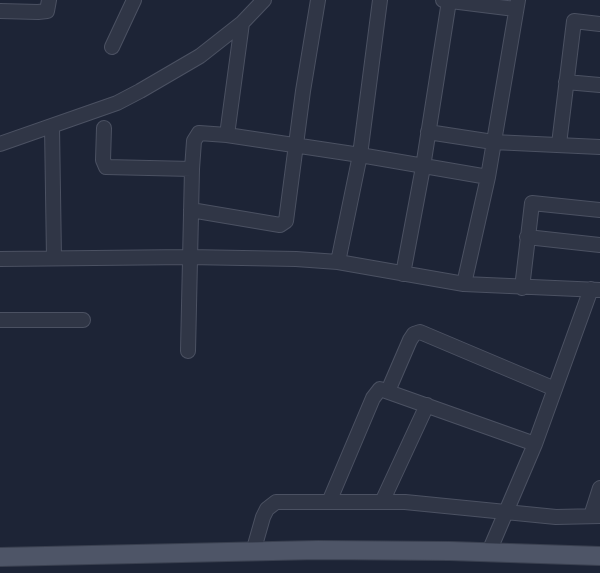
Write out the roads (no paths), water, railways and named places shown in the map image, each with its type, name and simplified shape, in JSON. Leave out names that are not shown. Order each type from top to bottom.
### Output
[{"type":"main road","points":[[0,557],[253,552],[450,551],[488,554],[600,556]]},
{"type":"street","points":[[0,11],[47,11],[49,0]]},
{"type":"street","points":[[112,47],[134,0]]},
{"type":"street","points":[[0,144],[117,103],[140,91],[200,56],[242,23],[264,0]]},
{"type":"street","points":[[191,210],[284,224],[288,215],[296,145],[318,0]]},
{"type":"street","points":[[338,262],[360,155],[380,0]]},
{"type":"street","points":[[403,274],[423,167],[446,0],[517,4],[492,142],[488,177],[464,284]]},
{"type":"street","points":[[559,144],[574,21],[600,24]]},
{"type":"street","points":[[227,135],[242,23]]},
{"type":"street","points":[[566,82],[600,85]]},
{"type":"street","points":[[52,127],[54,258]]},
{"type":"street","points":[[104,128],[103,160],[106,167],[192,169]]},
{"type":"street","points":[[428,132],[492,142],[600,147]]},
{"type":"street","points":[[188,351],[189,256],[195,136],[202,133],[227,135],[488,177]]},
{"type":"street","points":[[522,288],[532,203],[600,210]]},
{"type":"street","points":[[527,237],[600,245]]},
{"type":"street","points":[[0,259],[189,256],[258,257],[338,262],[464,284],[595,290],[555,388],[535,444],[488,554]]},
{"type":"street","points":[[0,320],[83,320]]},
{"type":"street","points":[[388,391],[410,340],[414,334],[420,332],[555,388]]},
{"type":"street","points":[[328,502],[373,398],[380,389],[535,444]]},
{"type":"street","points":[[382,502],[427,405]]},
{"type":"street","points":[[253,552],[263,517],[271,504],[276,502],[444,504],[556,517],[595,516],[600,488]]}]
